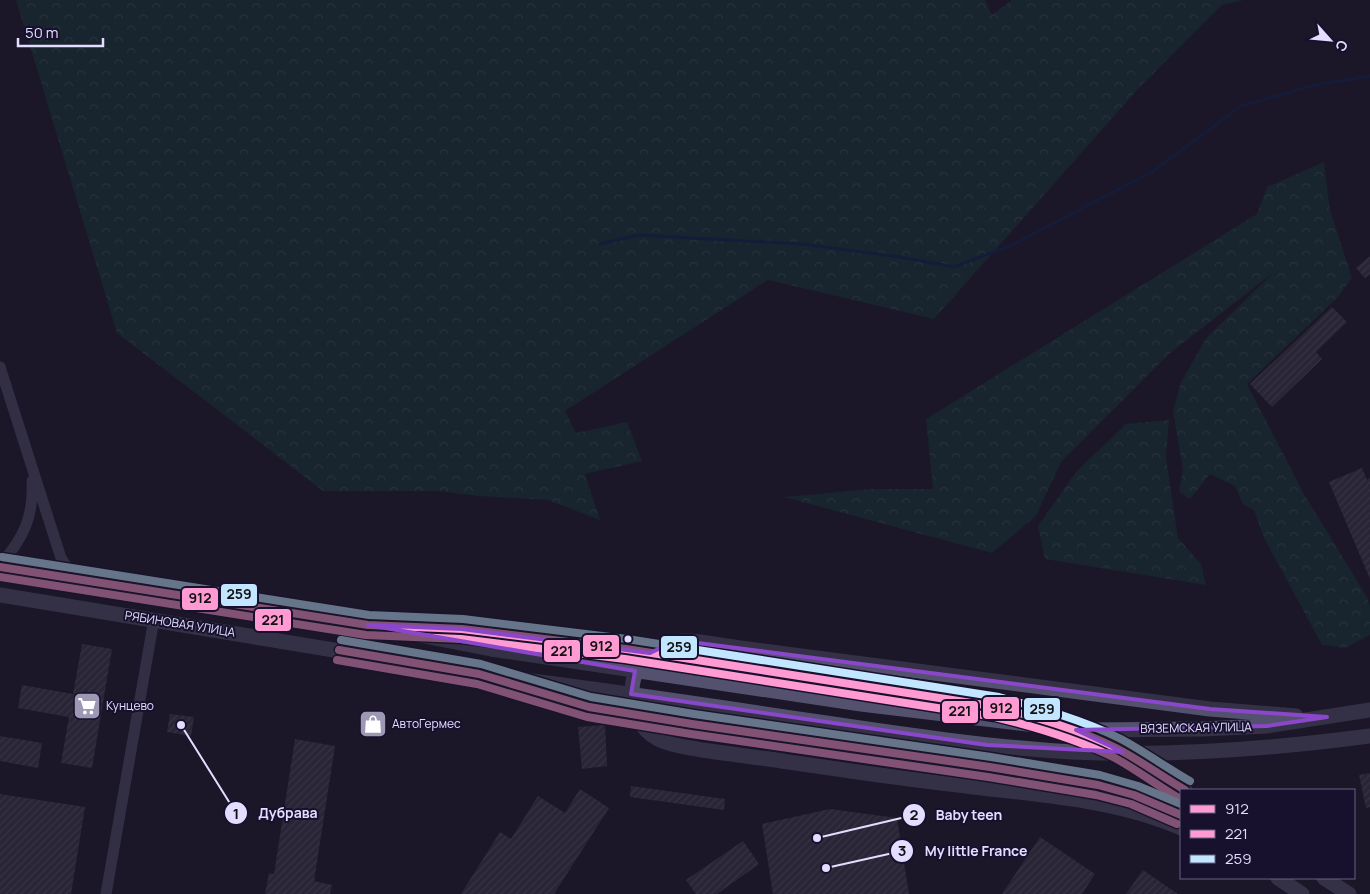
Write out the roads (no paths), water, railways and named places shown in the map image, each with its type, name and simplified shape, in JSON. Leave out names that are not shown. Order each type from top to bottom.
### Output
[{"type":"main road","points":[[0,566],[88,582],[368,625],[462,629],[626,649],[997,706],[1054,722],[1132,757],[1183,789]]},
{"type":"main road","name":"РЯБИНОВАЯ УЛИЦА","points":[[0,595],[479,674],[589,707],[1098,785],[1134,795],[1180,815]]},
{"type":"main road","name":"ВЯЗЕМСКАЯ УЛИЦА","points":[[368,625],[491,649],[832,700],[1061,728],[1093,730],[1202,729],[1267,726],[1370,710]]},
{"type":"main road","points":[[1180,828],[1139,814],[1055,797],[936,783],[675,745],[650,734],[638,720],[632,703],[631,685],[642,661],[656,649],[681,641],[1210,709],[1258,714],[1327,717]]},
{"type":"main road","name":"ВЯЗЕМСКАЯ УЛИЦА","points":[[479,674],[581,687],[900,734],[1038,750],[1108,752],[1236,750],[1299,745],[1370,736]]},
{"type":"main road","points":[[1280,879],[1302,894]]},
{"type":"main road","points":[[1330,881],[1349,894]]},
{"type":"street","points":[[0,367],[63,563],[70,572],[88,582]]},
{"type":"street","points":[[0,566],[20,539],[29,517],[32,491],[29,460]]},
{"type":"street","points":[[106,894],[154,619]]},
{"type":"waterway","points":[[600,244],[638,235],[802,244],[900,257],[954,267],[1012,245],[1152,172],[1241,106],[1315,85],[1370,76]]},
{"type":"place","name":"Кунцево","points":[[87,706]]},
{"type":"place","name":"АвтоГермес","points":[[373,724]]},
{"type":"place","name":"Дубрава","points":[[181,725]]},
{"type":"place","name":"Baby teen","points":[[817,838]]},
{"type":"place","name":"My little France","points":[[826,868]]}]
